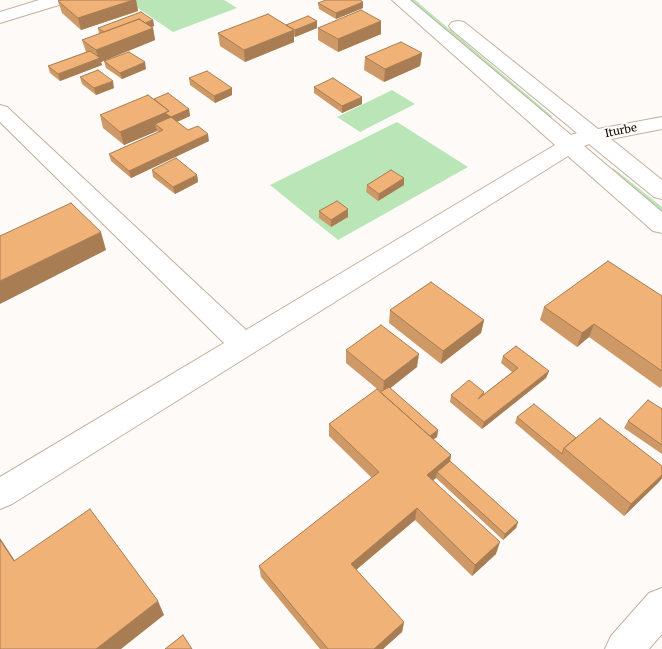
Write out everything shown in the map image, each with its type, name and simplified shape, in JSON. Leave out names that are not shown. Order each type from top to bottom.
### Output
[{"type":"street","points":[[0,18],[30,4],[56,0]]},
{"type":"street","points":[[400,0],[581,140],[662,192]]},
{"type":"street","points":[[427,0],[581,140],[662,225]]},
{"type":"street","points":[[0,111],[244,345]]},
{"type":"street","name":"Iturbe","points":[[581,140],[662,123]]},
{"type":"street","points":[[0,494],[581,140]]},
{"type":"street","points":[[624,649],[662,606]]},
{"type":"green space","points":[[126,0],[224,0],[237,8],[173,32]]},
{"type":"green space","points":[[411,0],[415,0],[553,117],[549,117]]},
{"type":"green space","points":[[392,90],[415,104],[360,132],[337,117]]},
{"type":"green space","points":[[397,122],[468,167],[338,240],[270,185]]},
{"type":"green space","points":[[613,168],[662,207],[662,212],[612,170]]},
{"type":"building","points":[[133,0],[78,18],[58,1]]},
{"type":"building","points":[[326,0],[360,0],[363,2],[336,13],[318,3]]},
{"type":"building","points":[[361,10],[381,21],[338,39],[318,28]]},
{"type":"building","points":[[141,12],[153,20],[145,23],[139,19],[104,32],[98,28]]},
{"type":"building","points":[[268,14],[294,30],[244,50],[218,33]]},
{"type":"building","points":[[308,16],[317,21],[295,30],[286,25]]},
{"type":"building","points":[[139,19],[153,28],[96,50],[82,40]]},
{"type":"building","points":[[401,42],[422,53],[385,69],[365,57]]},
{"type":"building","points":[[90,51],[100,58],[58,74],[48,66]]},
{"type":"building","points":[[129,52],[145,62],[120,73],[104,61]]},
{"type":"building","points":[[98,70],[113,81],[94,88],[80,77]]},
{"type":"building","points":[[207,71],[232,88],[214,96],[189,78]]},
{"type":"building","points":[[333,78],[362,97],[342,106],[314,87]]},
{"type":"building","points":[[168,93],[189,109],[171,117],[165,113],[169,111],[154,99]]},
{"type":"building","points":[[148,95],[169,111],[120,132],[100,115]]},
{"type":"building","points":[[171,117],[188,130],[198,126],[208,134],[129,171],[109,154],[163,130],[155,124]]},
{"type":"building","points":[[176,158],[197,175],[173,187],[152,170]]},
{"type":"building","points":[[391,170],[404,178],[379,194],[367,185]]},
{"type":"building","points":[[337,201],[348,209],[331,220],[319,211]]},
{"type":"building","points":[[71,203],[101,232],[0,281],[0,236]]},
{"type":"building","points":[[608,261],[662,296],[662,371],[594,324],[582,333],[544,307]]},
{"type":"building","points":[[431,282],[484,320],[443,351],[390,310]]},
{"type":"building","points":[[381,325],[419,354],[384,381],[346,350]]},
{"type":"building","points":[[516,346],[549,371],[484,422],[451,395],[469,380],[484,392],[478,399],[518,368],[503,356]]},
{"type":"building","points":[[389,387],[438,430],[430,436],[380,392]]},
{"type":"building","points":[[377,389],[451,455],[427,475],[500,542],[475,565],[417,508],[351,564],[404,622],[374,649],[328,649],[259,566],[379,472],[329,424]]},
{"type":"building","points":[[648,400],[662,409],[662,445],[628,421]]},
{"type":"building","points":[[534,404],[576,438],[564,448],[562,454],[517,417]]},
{"type":"building","points":[[600,418],[662,466],[662,475],[631,504],[564,448]]},
{"type":"building","points":[[450,461],[518,522],[505,534],[437,472]]},
{"type":"building","points":[[90,509],[158,601],[96,649],[0,649],[0,540],[14,561]]},
{"type":"building","points":[[183,635],[192,649],[165,649]]}]
